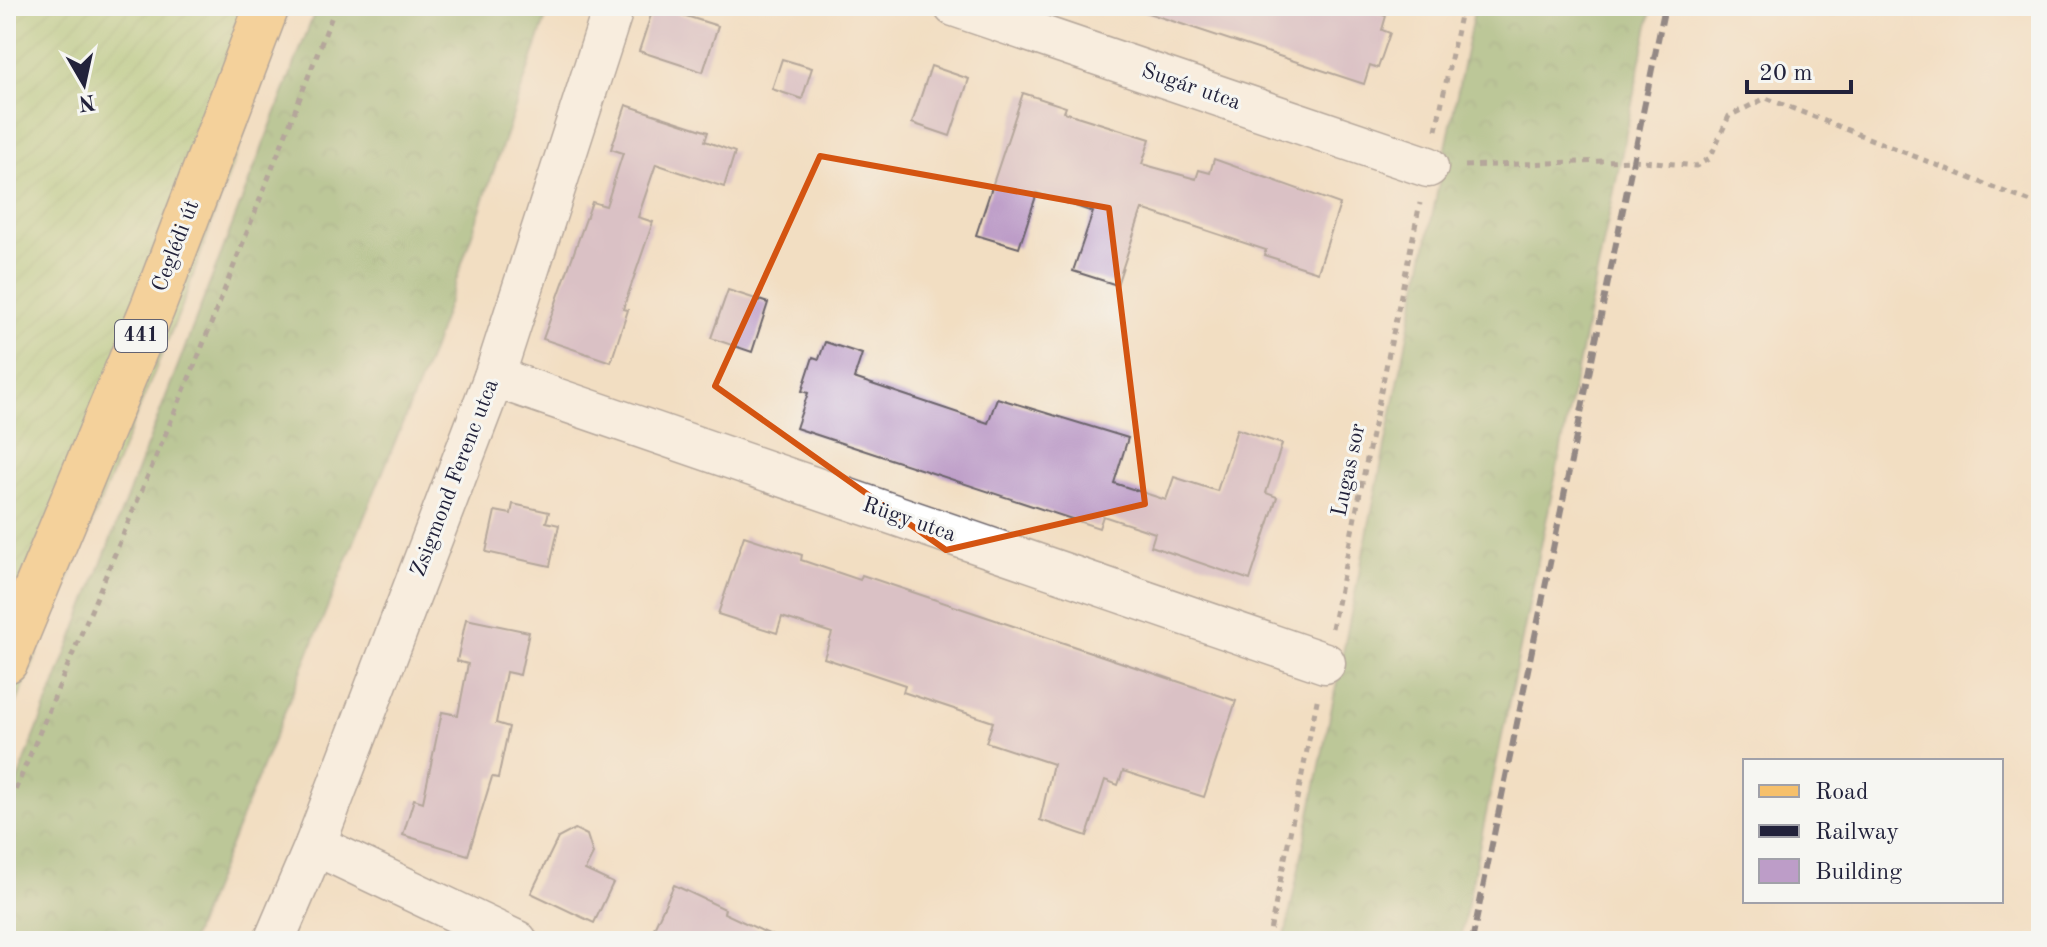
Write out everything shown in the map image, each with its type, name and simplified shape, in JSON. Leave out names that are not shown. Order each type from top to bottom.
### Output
[{"type":"main road","name":"Ceglédi út","points":[[6,661],[153,307],[267,6]]},
{"type":"street","name":"Zsigmond Ferenc utca","points":[[274,941],[315,845],[494,377],[614,6]]},
{"type":"street","name":"Sugár utca","points":[[954,6],[1428,167]]},
{"type":"street","name":"Rügy utca","points":[[494,377],[1325,663]]},
{"type":"street","points":[[315,845],[517,941]]},
{"type":"path","points":[[6,812],[198,357],[336,6]]},
{"type":"path","name":"Lugas sor","points":[[1268,941],[1462,6]]},
{"type":"path","points":[[1428,167],[1633,160],[1696,166],[1710,158],[1729,116],[1766,98],[2041,206]]},
{"type":"highlighted area","points":[[820,156],[1109,208],[1145,504],[946,550],[715,386]]},
{"type":"green space","points":[[6,6],[289,6],[182,306],[6,728]]},
{"type":"green space","points":[[317,6],[550,6],[431,354],[191,941],[6,941],[6,810]]},
{"type":"green space","points":[[1475,6],[1652,6],[1460,941],[1284,941]]},
{"type":"building","points":[[654,6],[718,26],[703,72],[639,51]]},
{"type":"building","points":[[1143,6],[1356,6],[1386,16],[1382,30],[1390,33],[1378,68],[1370,65],[1364,84],[1142,11]]},
{"type":"building","points":[[782,59],[812,68],[802,99],[772,89]]},
{"type":"building","points":[[931,66],[969,79],[950,136],[912,123]]},
{"type":"building","points":[[1023,93],[1066,107],[1064,112],[1150,139],[1142,164],[1196,179],[1199,170],[1210,173],[1214,159],[1340,204],[1318,272],[1264,255],[1266,250],[1142,209],[1117,285],[1073,271],[1093,212],[1037,193],[1019,248],[976,235]]},
{"type":"building","points":[[626,105],[708,132],[705,141],[735,152],[724,187],[656,164],[638,217],[653,222],[623,309],[628,310],[611,362],[543,339],[592,202],[606,206],[623,153],[611,149]]},
{"type":"building","points":[[728,290],[768,303],[752,352],[711,338]]},
{"type":"building","points":[[825,342],[862,354],[854,378],[988,423],[997,398],[1128,438],[1114,483],[1166,500],[1174,477],[1217,491],[1237,429],[1282,444],[1266,493],[1277,497],[1250,580],[1151,546],[1155,533],[1103,516],[1099,528],[796,428],[808,393],[802,391],[813,357],[819,359]]},
{"type":"building","points":[[513,504],[549,512],[546,522],[559,525],[550,566],[486,552],[495,511],[511,514]]},
{"type":"building","points":[[744,536],[802,555],[801,560],[860,580],[862,575],[1236,701],[1204,797],[1123,771],[1118,785],[1105,780],[1087,836],[1040,820],[1053,764],[986,742],[993,722],[903,692],[905,685],[824,658],[832,633],[782,617],[777,633],[718,614]]},
{"type":"building","points":[[466,619],[529,632],[520,675],[506,672],[496,723],[509,727],[498,778],[492,777],[468,855],[403,835],[414,799],[423,802],[442,712],[458,715],[468,664],[457,661]]},
{"type":"building","points":[[575,829],[587,835],[593,854],[585,870],[613,883],[594,923],[531,893],[558,838]]},
{"type":"building","points":[[674,885],[725,909],[724,913],[784,941],[648,941]]},
{"type":"railway","points":[[1472,941],[1665,6]]}]
